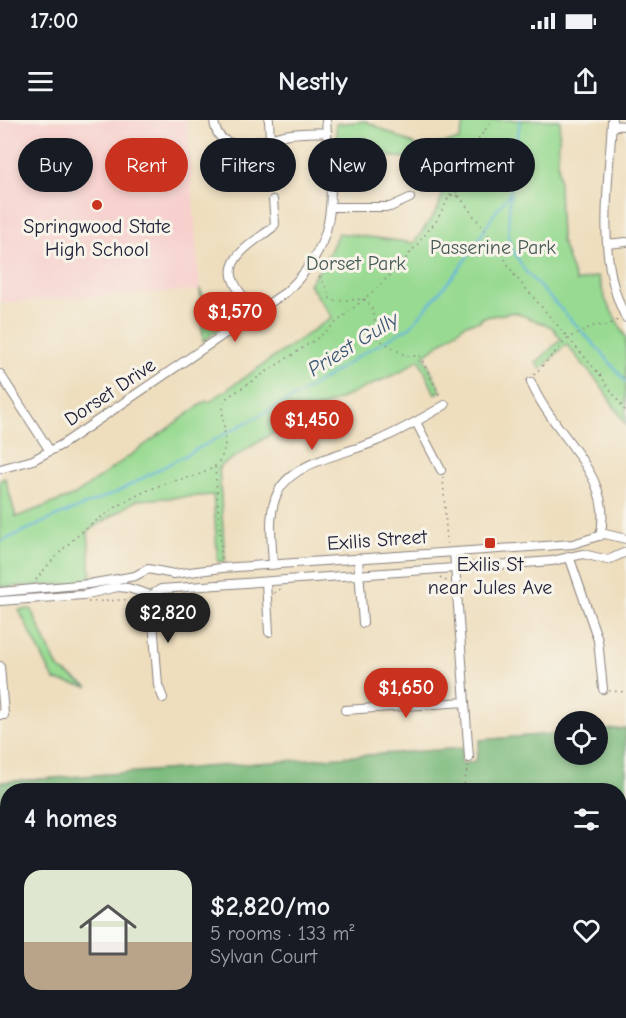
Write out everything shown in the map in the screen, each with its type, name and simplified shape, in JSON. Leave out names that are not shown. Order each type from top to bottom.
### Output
[{"type":"street","points":[[214,120],[218,134],[223,138]]},
{"type":"street","points":[[269,120],[270,138]]},
{"type":"street","name":"Dorset Drive","points":[[0,469],[33,460],[50,451],[255,314],[286,292],[311,266],[323,245],[331,207],[326,120]]},
{"type":"street","points":[[625,317],[616,296],[609,269],[607,244],[612,122],[626,126]]},
{"type":"street","points":[[273,138],[281,135],[327,132]]},
{"type":"street","points":[[331,207],[390,207],[410,198]]},
{"type":"street","points":[[255,314],[233,281],[232,267],[237,256],[275,224],[273,200]]},
{"type":"street","points":[[607,244],[626,242]]},
{"type":"street","points":[[0,374],[50,451]]},
{"type":"street","points":[[531,382],[537,398],[564,433],[594,479],[603,520],[619,549],[616,556]]},
{"type":"street","points":[[273,565],[272,510],[278,491],[291,475],[312,464],[367,446],[445,405]]},
{"type":"street","points":[[416,422],[441,470]]},
{"type":"street","points":[[596,545],[603,520]]},
{"type":"street","name":"Exilis Street","points":[[147,593],[161,589],[552,561],[584,554],[612,536],[626,539]]},
{"type":"street","name":"Exilis Street","points":[[0,592],[89,584],[135,576],[152,569],[174,574],[222,568],[573,544],[596,545],[608,560],[626,552]]},
{"type":"street","points":[[451,552],[455,568],[469,758]]},
{"type":"street","points":[[569,556],[598,640],[603,689]]},
{"type":"street","points":[[358,558],[363,624]]},
{"type":"street","points":[[159,572],[163,578],[161,589]]},
{"type":"street","points":[[142,573],[138,580],[147,593],[158,685],[163,698]]},
{"type":"street","points":[[266,583],[269,632]]},
{"type":"street","points":[[0,601],[83,595],[117,587],[147,593]]},
{"type":"street","points":[[0,666],[4,715],[0,715]]},
{"type":"street","points":[[345,710],[465,702]]},
{"type":"path","points":[[478,138],[492,120]]},
{"type":"path","points":[[32,589],[41,573],[67,545],[133,496],[166,483],[210,471],[222,457],[226,440],[223,409],[225,399],[318,338],[364,299],[402,263],[438,220],[451,192]]},
{"type":"path","points":[[457,192],[483,226],[515,276],[600,375],[626,412]]},
{"type":"path","points":[[450,195],[459,196]]},
{"type":"path","points":[[311,266],[324,283],[330,299],[336,301],[364,299],[370,304],[375,314],[378,339],[406,356],[420,356],[445,405]]},
{"type":"path","points":[[531,382],[534,372],[568,337],[592,326],[607,325],[625,317]]},
{"type":"path","points":[[215,466],[222,568]]},
{"type":"path","points":[[441,470],[445,481],[451,552]]},
{"type":"path","points":[[603,689],[616,693],[626,692]]},
{"type":"path","points":[[464,783],[469,758]]},
{"type":"shaded area","name":"Springwood State High School","points":[[0,120],[187,120],[200,290],[0,303]]},
{"type":"green space","name":"Passerine Park","points":[[465,120],[560,120],[558,159],[561,240],[576,282],[598,276],[606,301],[626,338],[626,425],[601,386],[566,344],[541,369],[536,363],[561,339],[552,327],[514,312],[481,318],[481,321],[466,324],[424,356],[441,391],[435,394],[419,359],[400,372],[295,419],[219,467],[225,561],[218,562],[213,495],[137,500],[88,531],[91,579],[75,584],[0,587],[0,480],[5,478],[16,517],[75,495],[206,401],[209,402],[332,317],[309,284],[326,260],[338,233],[414,243],[438,209],[443,192],[535,192],[535,138],[460,138]]},
{"type":"green space","name":"Passerine Park","points":[[366,121],[401,138],[399,157],[387,154],[387,138],[337,138],[336,124]]},
{"type":"green space","points":[[200,290],[223,326],[203,341]]},
{"type":"green space","points":[[31,609],[58,668],[88,687],[54,680],[19,610]]},
{"type":"green space","points":[[626,728],[626,783],[0,783],[463,748],[461,764],[476,761],[480,740],[554,734],[554,765],[608,765],[608,730]]},
{"type":"waterway","points":[[520,120],[510,193],[508,236],[511,247],[525,271],[603,354],[626,382]]},
{"type":"waterway","name":"Priest Gully","points":[[0,542],[115,493],[300,394],[367,351],[410,327],[459,269],[510,193]]},
{"type":"place","name":"Springwood State High School","points":[[97,205]]},
{"type":"place","name":"Exilis St near Jules Ave","points":[[490,543]]},
{"type":"park label","name":"Dorset Park","points":[[356,263]]}]
